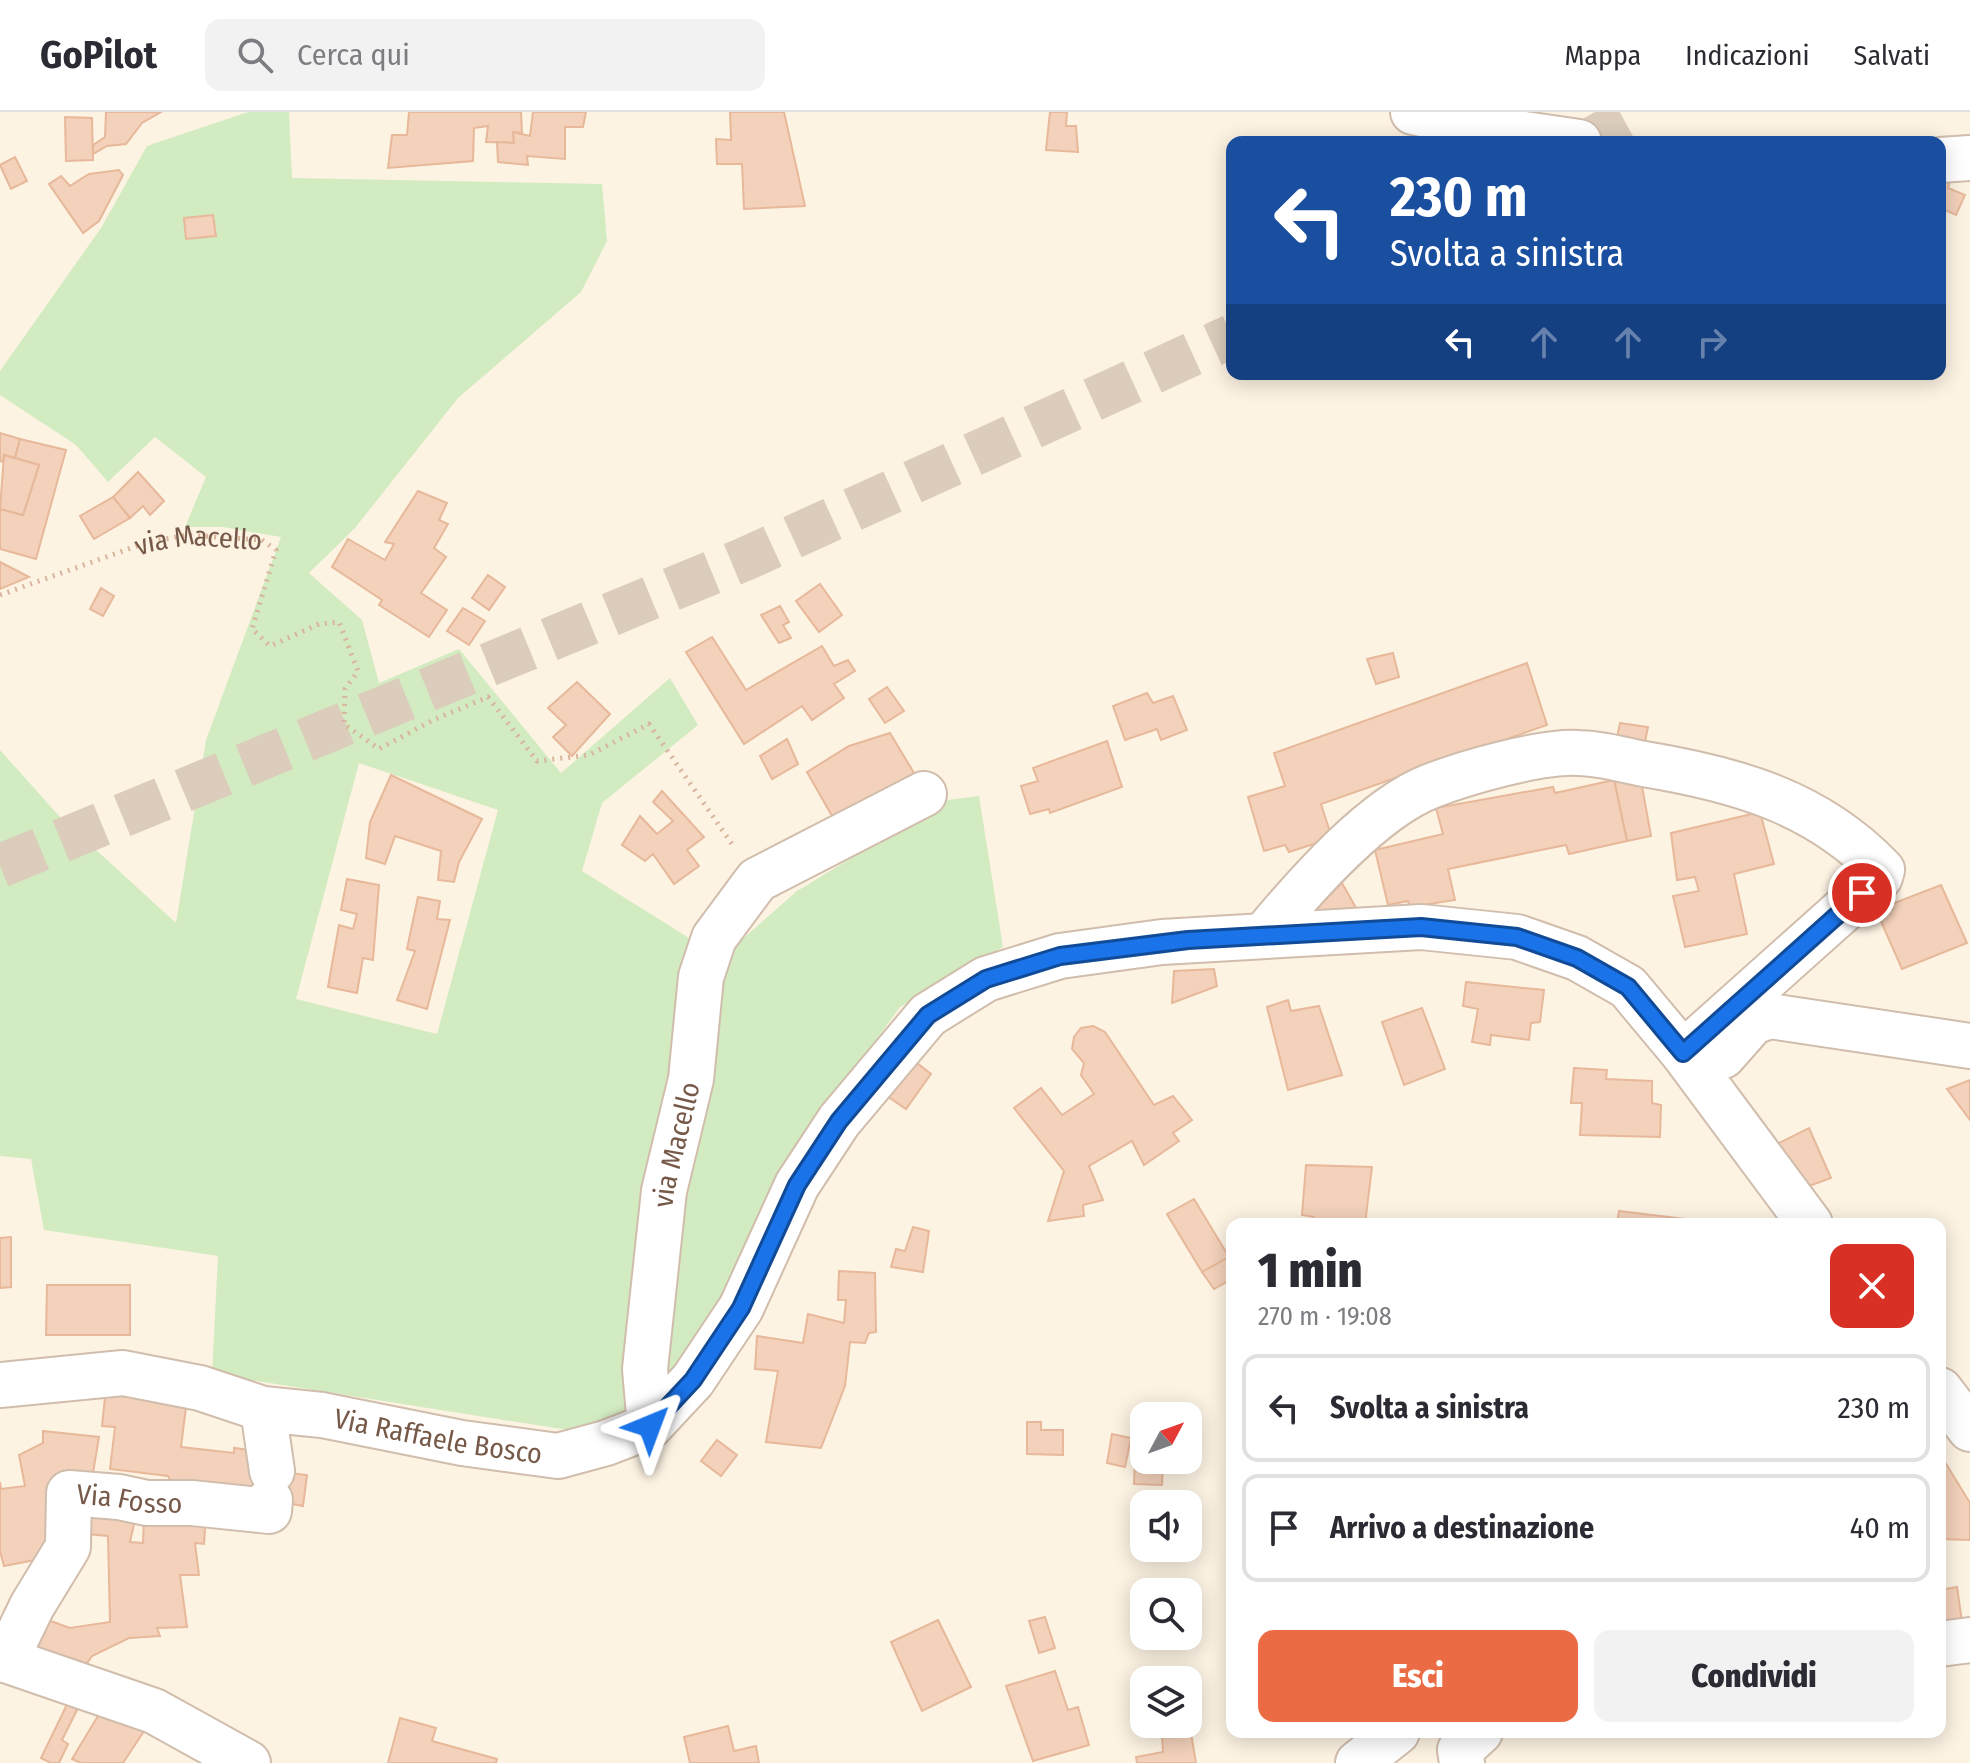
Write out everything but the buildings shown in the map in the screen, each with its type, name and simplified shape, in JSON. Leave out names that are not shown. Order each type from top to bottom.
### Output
[{"type":"street","points":[[1413,112],[1538,136]]},
{"type":"street","points":[[1946,160],[1970,158]]},
{"type":"street","points":[[1265,934],[1305,886],[1387,812],[1430,787],[1548,754],[1580,753],[1714,775],[1777,795],[1845,837],[1882,870],[1880,877],[1693,1067]]},
{"type":"street","name":"via Macello","points":[[650,1426],[645,1369],[664,1191],[691,1079],[701,977],[714,938],[757,880],[924,794]]},
{"type":"street","name":"Via Raffaele Bosco","points":[[0,1385],[123,1373],[200,1388],[263,1409],[322,1415],[462,1443],[558,1456],[606,1443],[650,1426],[693,1380],[741,1308],[797,1185],[839,1121],[928,1015],[986,979],[1060,956],[1162,942],[1421,927],[1517,937],[1577,958],[1628,987],[1693,1067],[1806,1218]]},
{"type":"street","points":[[1693,1067],[1753,1022],[1770,1016],[1970,1046]]},
{"type":"street","points":[[1946,1398],[1970,1429]]},
{"type":"street","name":"Via Fosso","points":[[3,1659],[68,1547],[69,1493],[147,1503],[192,1503],[269,1511],[271,1486],[263,1409]]},
{"type":"street","points":[[1946,1643],[1970,1640]]},
{"type":"street","points":[[3,1659],[154,1711],[248,1763]]},
{"type":"street","points":[[1358,1763],[1389,1738]]},
{"type":"street","points":[[1462,1763],[1460,1750],[1473,1738]]},
{"type":"path","name":"via Macello","points":[[0,595],[148,542],[188,535],[262,540],[276,550],[252,629],[270,646],[319,624],[339,622],[358,671],[345,689],[344,724],[379,749],[433,720],[488,697],[537,761],[589,755],[649,724],[757,880]]},
{"type":"green space","points":[[248,112],[289,112],[292,178],[602,184],[607,241],[581,292],[458,398],[355,528],[309,573],[362,620],[379,683],[459,649],[561,773],[670,678],[698,725],[602,803],[582,871],[721,958],[797,891],[948,800],[979,796],[1003,947],[900,1007],[817,1122],[709,1329],[651,1408],[593,1434],[212,1374],[218,1256],[44,1230],[31,1159],[0,1156],[0,750],[60,817],[176,923],[206,740],[281,537],[223,527],[185,527],[206,477],[155,437],[108,482],[76,445],[0,395],[0,371],[101,228],[147,146]],"holes":[[[359,763],[498,810],[437,1034],[296,999]]]},
{"type":"tunnel","points":[[1597,136],[1641,112]]},
{"type":"tunnel","points":[[0,866],[745,559],[1226,339]]},
{"type":"route","points":[[650,1426],[693,1380],[741,1308],[797,1185],[839,1121],[928,1015],[986,979],[1060,956],[1162,942],[1421,927],[1517,937],[1577,958],[1628,987],[1683,1053],[1862,893]]}]
